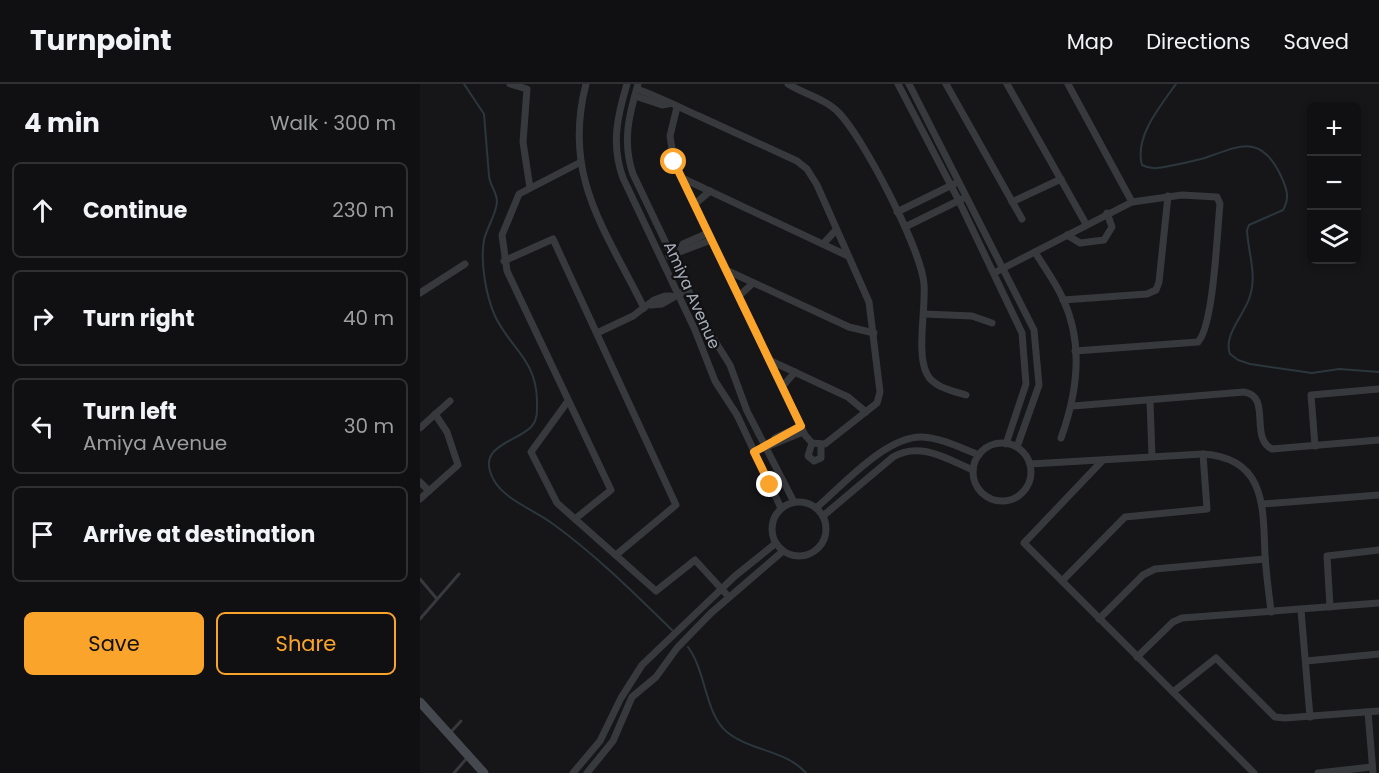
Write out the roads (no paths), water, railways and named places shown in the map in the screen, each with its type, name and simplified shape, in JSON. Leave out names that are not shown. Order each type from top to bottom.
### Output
[{"type":"main road","points":[[420,702],[484,773]]},
{"type":"street","points":[[510,84],[527,89],[524,148],[530,188]]},
{"type":"street","points":[[586,84],[577,132],[579,163],[590,197],[648,307]]},
{"type":"street","name":"Amiya Avenue","points":[[627,84],[616,131],[619,167],[662,260],[674,295],[715,381],[754,452],[781,508]]},
{"type":"street","points":[[788,84],[828,104],[840,114],[872,165],[905,227],[923,275],[923,358],[926,373],[934,382],[966,395]]},
{"type":"street","points":[[898,84],[959,201],[1022,333],[1026,356],[1026,384],[1006,444]]},
{"type":"street","points":[[909,84],[1005,268],[1034,330],[1039,373],[1035,400],[1017,447]]},
{"type":"street","points":[[946,84],[1022,219]]},
{"type":"street","points":[[1007,84],[1086,224]]},
{"type":"street","points":[[1068,84],[1132,202]]},
{"type":"street","points":[[636,90],[662,105],[677,107],[802,165],[817,185],[866,295],[874,333],[880,396],[879,401],[866,412],[821,445],[812,443],[802,429],[682,178],[670,146],[677,107]]},
{"type":"street","name":"Amiya Avenue","points":[[636,90],[626,132],[630,164],[709,332],[730,365],[764,447],[794,502]]},
{"type":"street","points":[[575,519],[611,490],[504,261],[504,228],[517,196],[579,163]]},
{"type":"street","points":[[682,178],[848,256]]},
{"type":"street","points":[[1012,202],[1061,179]]},
{"type":"street","points":[[897,212],[960,181]]},
{"type":"street","points":[[694,204],[710,191]]},
{"type":"street","points":[[994,273],[1132,202],[1168,196],[1202,194],[1218,199],[1209,310],[1203,337],[1198,342],[1076,351]]},
{"type":"street","points":[[905,227],[968,196]]},
{"type":"street","points":[[1063,300],[1147,294],[1156,290],[1159,282],[1168,196]]},
{"type":"street","points":[[1066,235],[1080,243],[1104,240],[1112,227],[1107,213]]},
{"type":"street","points":[[823,244],[836,230]]},
{"type":"street","points":[[662,260],[680,251],[683,244],[710,236]]},
{"type":"street","points":[[504,261],[552,239],[676,505],[616,555]]},
{"type":"street","points":[[1035,252],[1063,300],[1076,351],[1073,406],[1061,438]]},
{"type":"street","points":[[420,293],[465,264]]},
{"type":"street","points":[[726,270],[849,327],[874,333]]},
{"type":"street","points":[[739,296],[753,283]]},
{"type":"street","points":[[597,333],[648,307],[662,304],[688,289]]},
{"type":"street","points":[[924,314],[972,316],[992,323]]},
{"type":"street","points":[[769,360],[848,397],[866,412]]},
{"type":"street","points":[[782,387],[795,372]]},
{"type":"street","points":[[1315,446],[1311,395],[1379,389]]},
{"type":"street","points":[[1073,406],[1248,393],[1257,400],[1263,439],[1269,447],[1280,449],[1379,440]]},
{"type":"street","points":[[420,428],[450,401]]},
{"type":"street","points":[[568,401],[531,452],[554,499],[656,591],[695,560],[728,596]]},
{"type":"street","points":[[1150,401],[1152,456]]},
{"type":"street","points":[[420,499],[458,465],[447,432],[435,414]]},
{"type":"street","points":[[754,452],[772,443],[775,438],[802,429]]},
{"type":"street","points":[[816,508],[894,444],[915,438],[941,441],[979,455]]},
{"type":"street","points":[[936,454],[941,441]]},
{"type":"street","points":[[812,443],[808,456],[814,461],[821,458],[821,445]]},
{"type":"street","points":[[946,459],[952,444]]},
{"type":"street","points":[[1006,444],[1017,447],[1030,464],[1028,486],[1017,497],[1010,500],[994,500],[981,492],[974,478],[973,470],[979,455],[991,446],[1006,444]]},
{"type":"street","points":[[823,516],[899,453],[913,449],[936,454],[973,470]]},
{"type":"street","points":[[1030,464],[1203,454],[1220,457],[1242,466],[1256,484],[1263,504],[1265,559],[1271,612]]},
{"type":"street","points":[[1062,581],[1125,517],[1207,509],[1203,454]]},
{"type":"street","points":[[1102,461],[1024,543],[1254,773]]},
{"type":"street","points":[[763,471],[775,465]]},
{"type":"street","points":[[420,482],[429,491]]},
{"type":"street","points":[[772,490],[785,484]]},
{"type":"street","points":[[1263,504],[1379,495]]},
{"type":"street","points":[[794,502],[806,502],[816,508],[823,516],[826,528],[820,547],[802,556],[783,551],[776,543],[772,525],[781,508],[794,502]]},
{"type":"street","points":[[573,773],[604,735],[621,698],[642,665],[722,589],[776,543]]},
{"type":"street","points":[[1330,607],[1327,556],[1379,550]]},
{"type":"street","points":[[587,773],[613,741],[632,697],[656,677],[676,648],[728,596],[783,551]]},
{"type":"street","points":[[1099,619],[1148,571],[1162,567],[1265,559]]},
{"type":"street","points":[[1137,657],[1178,620],[1379,603]]},
{"type":"street","points":[[1301,610],[1310,717]]},
{"type":"street","points":[[1305,662],[1379,654]]},
{"type":"street","points":[[1173,692],[1216,658],[1270,714],[1285,718],[1379,711]]},
{"type":"street","points":[[1318,773],[1373,770],[1368,712]]},
{"type":"lane","points":[[420,618],[459,574]]},
{"type":"lane","points":[[420,579],[437,599]]},
{"type":"lane","points":[[449,735],[461,721]]},
{"type":"lane","points":[[454,773],[468,756]]},
{"type":"waterway","points":[[464,84],[484,114],[489,176],[497,198],[483,249],[483,268],[487,289],[495,316],[532,374],[537,400],[537,414],[532,426],[493,452],[489,460],[489,470],[495,482],[506,494],[546,519],[585,549],[672,630]]},
{"type":"waterway","points":[[1176,84],[1145,133],[1142,143],[1142,165],[1152,168],[1162,167],[1248,146],[1265,153],[1273,162],[1286,189],[1287,197],[1283,210],[1249,225],[1247,230],[1253,273],[1252,290],[1231,333],[1230,354],[1250,364],[1312,373],[1339,369],[1379,372]]},
{"type":"waterway","points":[[688,647],[699,668],[714,714],[727,732],[746,743],[798,765],[806,773]]}]
